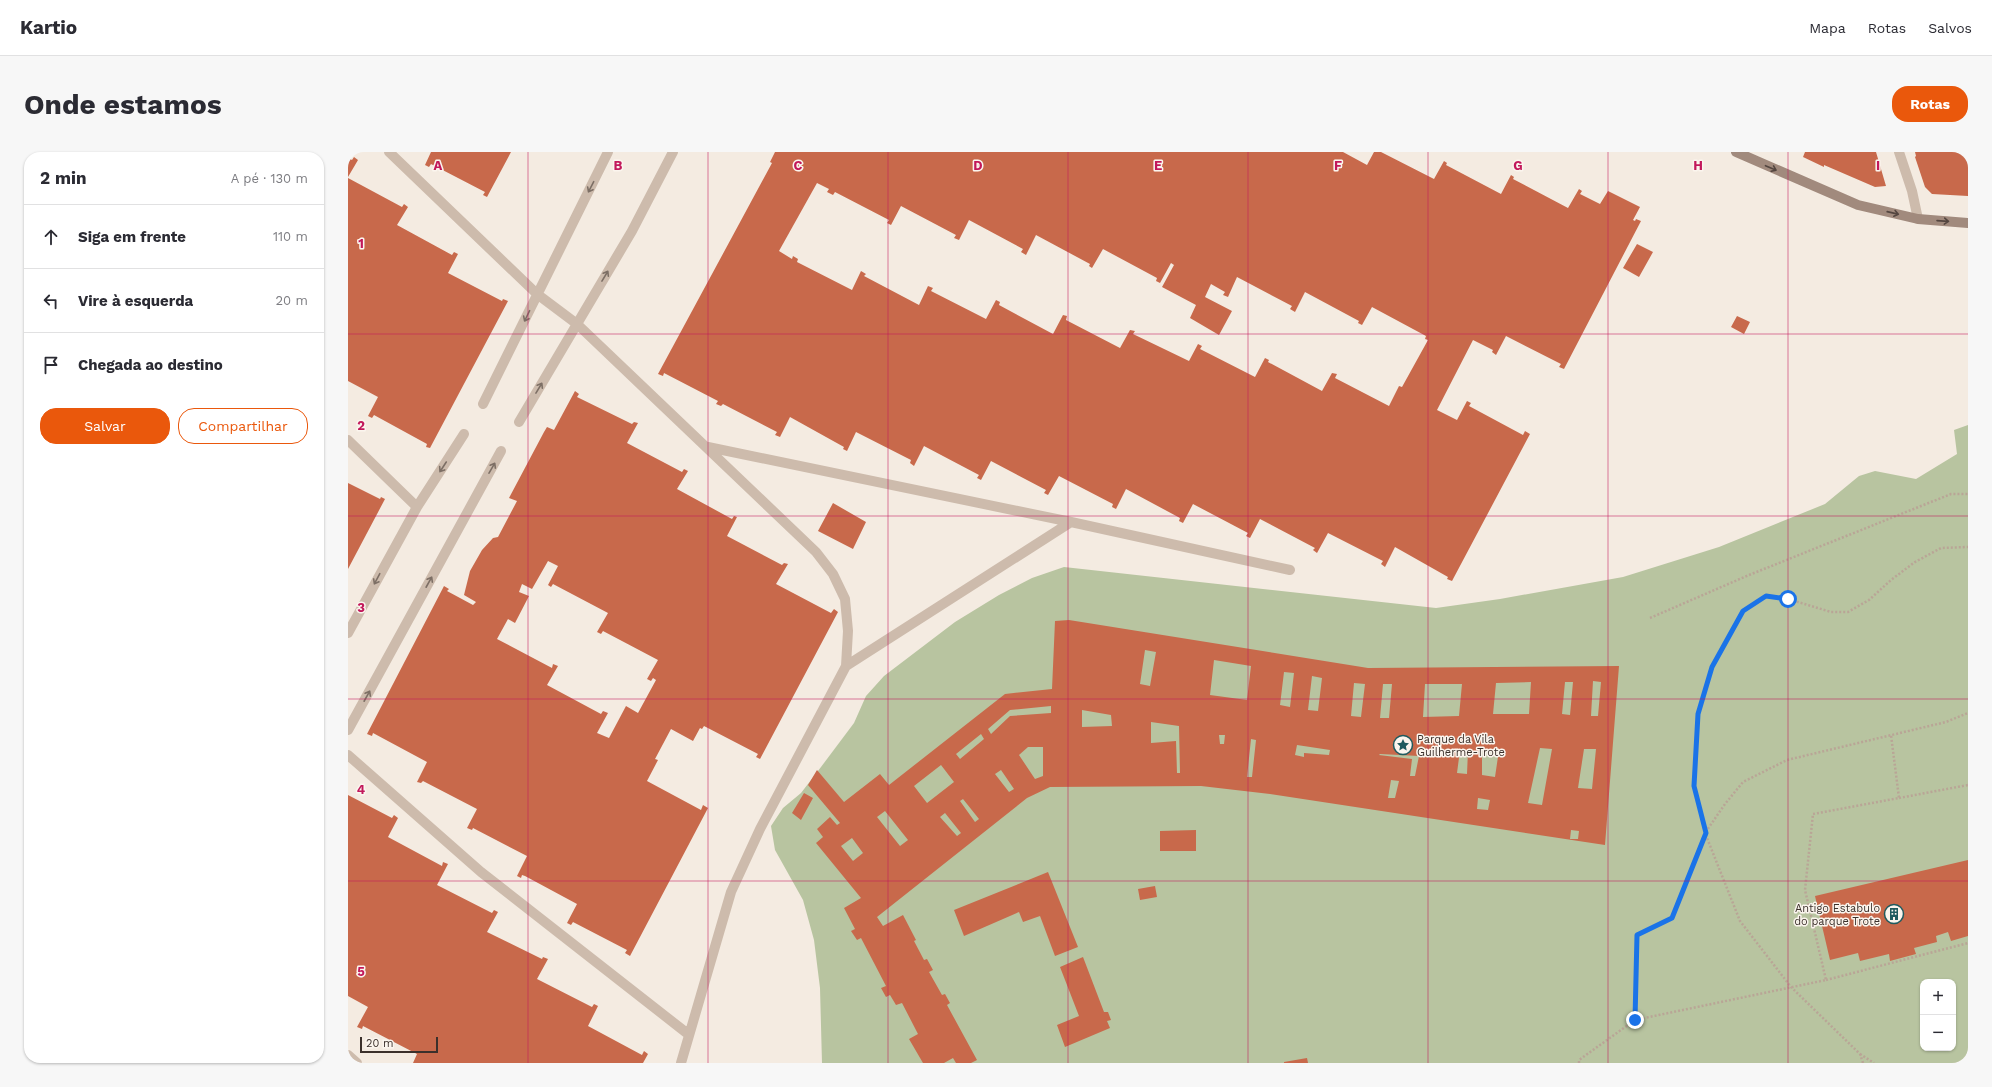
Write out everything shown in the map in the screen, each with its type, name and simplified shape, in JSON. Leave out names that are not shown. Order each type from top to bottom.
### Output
[{"type":"main road","points":[[1736,152],[1858,205],[1918,219],[1968,223]]},
{"type":"street","points":[[389,152],[537,294],[577,324],[708,447],[816,552],[833,574],[845,599],[848,631],[846,666],[760,829],[731,892],[688,1034],[681,1063]]},
{"type":"street","points":[[483,404],[608,152]]},
{"type":"street","points":[[519,422],[632,231],[673,152]]},
{"type":"street","points":[[1899,152],[1912,191],[1918,219]]},
{"type":"street","points":[[348,633],[417,507],[464,434]]},
{"type":"street","points":[[348,440],[417,507]]},
{"type":"street","points":[[708,447],[1071,522],[1290,570]]},
{"type":"street","points":[[348,730],[501,451]]},
{"type":"street","points":[[846,666],[1071,522]]},
{"type":"street","points":[[348,754],[482,872],[688,1034]]},
{"type":"street","points":[[348,1055],[357,1063]]},
{"type":"path","points":[[1650,618],[1749,575],[1951,494],[1968,494]]},
{"type":"path","points":[[1874,1063],[1860,1054],[1792,987],[1740,921],[1706,833],[1694,786],[1698,714],[1712,667],[1743,611],[1766,596],[1788,599],[1831,612],[1848,612],[1869,600],[1891,580],[1915,562],[1941,548],[1968,547]]},
{"type":"path","points":[[1635,1020],[1637,935],[1672,918],[1706,833],[1725,804],[1743,782],[1787,760],[1946,722],[1968,713]]},
{"type":"path","points":[[1891,734],[1899,798]]},
{"type":"path","points":[[1826,980],[1805,890],[1813,814],[1968,785]]},
{"type":"path","points":[[1579,1063],[1578,1060],[1635,1020],[1826,980],[1968,943]]},
{"type":"path","points":[[1860,1054],[1863,1063]]},
{"type":"green space","name":"Parque da Vila Guilherme-Trote","points":[[1968,425],[1968,1063],[822,1063],[820,988],[814,940],[803,900],[775,850],[771,826],[783,808],[801,793],[821,767],[854,723],[866,696],[884,676],[955,622],[999,595],[1032,578],[1064,567],[1436,608],[1500,599],[1623,577],[1719,547],[1825,504],[1859,476],[1875,471],[1916,479],[1957,454],[1954,430]]},
{"type":"building","points":[[431,152],[511,152],[487,197],[483,195],[485,192],[431,164],[429,167],[425,165]]},
{"type":"building","points":[[775,152],[1343,152],[1367,165],[1374,152],[1381,152],[1434,179],[1444,161],[1447,163],[1446,165],[1501,194],[1511,175],[1514,177],[1513,179],[1568,208],[1579,189],[1582,191],[1580,194],[1600,204],[1608,191],[1640,207],[1633,220],[1635,221],[1636,219],[1641,221],[1564,369],[1559,367],[1561,364],[1506,336],[1496,355],[1492,352],[1493,350],[1473,340],[1437,410],[1457,420],[1467,401],[1471,403],[1469,406],[1523,435],[1525,431],[1530,434],[1452,581],[1447,579],[1448,577],[1395,547],[1385,567],[1381,564],[1383,561],[1328,533],[1317,553],[1313,550],[1315,548],[1260,519],[1250,538],[1246,536],[1248,533],[1193,504],[1183,523],[1179,521],[1180,518],[1126,489],[1116,509],[1112,507],[1113,504],[1059,476],[1048,495],[1044,493],[1046,490],[991,461],[981,480],[977,478],[979,475],[924,446],[914,466],[910,463],[911,460],[856,432],[847,451],[843,449],[844,447],[790,417],[780,437],[775,435],[777,432],[723,404],[721,406],[716,404],[718,401],[664,373],[663,376],[658,374],[772,163],[770,162]],"holes":[[[817,183],[829,189],[827,192],[833,195],[835,192],[889,220],[887,223],[891,225],[901,206],[956,235],[954,238],[959,240],[969,220],[1023,249],[1021,252],[1026,255],[1036,235],[1090,264],[1089,266],[1092,268],[1103,249],[1157,278],[1156,281],[1160,283],[1171,263],[1174,265],[1162,287],[1196,305],[1190,318],[1219,335],[1232,311],[1205,297],[1211,284],[1225,292],[1223,295],[1228,297],[1237,277],[1292,306],[1290,309],[1295,312],[1305,292],[1359,321],[1358,323],[1362,325],[1372,307],[1426,336],[1425,339],[1428,340],[1402,387],[1399,386],[1389,406],[1335,378],[1337,374],[1332,373],[1322,391],[1268,362],[1269,360],[1265,358],[1255,377],[1200,349],[1202,346],[1198,344],[1189,361],[1133,334],[1135,331],[1130,330],[1120,348],[1066,320],[1067,316],[1063,315],[1053,334],[999,305],[1000,302],[996,300],[986,319],[931,291],[933,288],[928,286],[919,305],[864,276],[866,274],[861,271],[852,290],[797,262],[798,259],[793,256],[792,259],[779,251]]]},
{"type":"building","points":[[1805,152],[1876,152],[1886,186],[1875,187],[1824,165],[1824,167],[1803,157]]},
{"type":"building","points":[[1915,152],[1968,152],[1968,196],[1932,194],[1925,187],[1915,157]]},
{"type":"building","points":[[354,157],[358,160],[348,177],[348,158],[352,160]]},
{"type":"building","points":[[348,178],[402,207],[404,204],[408,207],[397,225],[452,255],[454,252],[458,254],[448,273],[502,301],[503,299],[508,301],[430,448],[426,447],[427,444],[374,415],[372,418],[368,416],[378,397],[348,381]]},
{"type":"building","points":[[1637,244],[1653,252],[1639,277],[1623,268]]},
{"type":"building","points":[[1737,316],[1750,322],[1744,334],[1731,327]]},
{"type":"building","points":[[575,391],[579,394],[577,397],[632,424],[634,422],[638,423],[627,443],[682,472],[684,469],[688,471],[677,489],[732,519],[734,516],[737,517],[727,536],[782,565],[784,563],[788,564],[776,584],[831,613],[834,609],[838,612],[760,759],[756,757],[758,754],[704,726],[702,729],[700,728],[693,741],[671,729],[655,759],[658,760],[647,781],[701,810],[703,805],[708,808],[630,956],[625,953],[627,950],[573,922],[571,925],[567,923],[577,904],[525,876],[522,875],[521,878],[517,876],[527,856],[473,828],[472,830],[467,828],[477,809],[423,781],[421,783],[417,782],[427,762],[373,733],[372,736],[367,734],[444,586],[449,589],[447,591],[473,605],[476,602],[464,595],[470,571],[482,550],[493,538],[498,537],[517,501],[509,498],[544,432],[547,427],[554,430]],"holes":[[[548,561],[558,566],[548,585],[551,587],[553,584],[608,613],[597,632],[601,634],[603,631],[658,660],[647,679],[651,681],[653,678],[656,680],[638,713],[626,706],[609,738],[597,733],[608,713],[603,711],[601,714],[547,685],[558,666],[553,664],[552,668],[497,639],[508,619],[515,623],[529,596],[519,592],[522,584],[532,589]]]},
{"type":"building","points":[[348,483],[380,499],[381,497],[385,499],[348,569]]},
{"type":"building","points":[[833,503],[866,522],[853,549],[818,531]]},
{"type":"building","points":[[1069,620],[1368,668],[1619,666],[1605,845],[1270,794],[1201,786],[1050,787],[1027,798],[877,917],[883,926],[903,915],[916,940],[914,941],[924,960],[927,959],[933,970],[929,972],[942,995],[945,994],[950,1003],[947,1005],[977,1060],[971,1063],[956,1063],[953,1058],[944,1063],[923,1063],[909,1039],[918,1034],[902,1003],[896,1005],[890,995],[886,997],[881,988],[886,986],[861,938],[857,940],[851,931],[855,929],[844,908],[861,898],[816,843],[823,837],[817,829],[830,817],[837,825],[840,823],[808,785],[817,770],[844,802],[880,774],[889,785],[1005,694],[1052,689],[1055,621]],"holes":[[[1145,650],[1156,652],[1150,686],[1140,684]],[[1214,660],[1251,666],[1247,700],[1210,695]],[[1284,672],[1294,673],[1290,707],[1280,705]],[[1312,676],[1322,678],[1318,711],[1308,710]],[[1593,681],[1601,682],[1598,716],[1591,716]],[[1531,682],[1529,714],[1493,714],[1496,683]],[[1565,682],[1573,682],[1570,715],[1562,714]],[[1354,683],[1365,684],[1361,717],[1351,716]],[[1383,684],[1392,684],[1389,718],[1380,718]],[[1425,684],[1462,684],[1459,716],[1423,717]],[[1051,706],[1051,713],[1010,716],[991,734],[988,729],[1010,710]],[[1082,710],[1111,715],[1112,726],[1082,727]],[[1151,722],[1179,726],[1180,773],[1177,773],[1176,741],[1151,743]],[[981,734],[984,739],[960,759],[956,754]],[[1219,735],[1225,735],[1224,744],[1220,744]],[[1251,739],[1256,740],[1252,777],[1247,777]],[[1297,745],[1330,750],[1329,755],[1304,753],[1304,757],[1295,755]],[[1028,747],[1043,747],[1043,776],[1035,779],[1019,755]],[[1540,748],[1552,749],[1542,805],[1528,803]],[[1584,749],[1596,749],[1592,789],[1578,788]],[[1460,750],[1468,751],[1467,774],[1457,773]],[[1482,750],[1499,750],[1495,777],[1482,775]],[[1379,755],[1419,756],[1415,776],[1410,776],[1412,759]],[[941,765],[954,782],[927,803],[914,786]],[[1001,770],[1014,789],[1009,792],[995,774]],[[1391,780],[1399,781],[1395,798],[1388,798]],[[1478,798],[1490,800],[1488,810],[1477,809]],[[963,799],[979,819],[975,822],[960,801]],[[885,811],[908,840],[900,846],[877,817]],[[945,813],[961,833],[957,836],[940,817]],[[1571,830],[1579,831],[1578,839],[1570,839]],[[852,838],[863,853],[853,861],[841,846]]]},
{"type":"building","points":[[804,793],[813,798],[801,820],[792,813]]},
{"type":"building","points":[[348,795],[392,818],[394,815],[398,818],[388,837],[442,866],[443,862],[448,864],[437,885],[492,913],[494,910],[498,912],[487,932],[542,959],[543,957],[548,959],[537,979],[592,1007],[594,1004],[598,1006],[588,1026],[642,1055],[644,1051],[648,1054],[643,1063],[413,1063],[417,1054],[363,1026],[362,1029],[357,1027],[368,1007],[348,996]]},
{"type":"building","points":[[1196,830],[1196,851],[1160,851],[1160,831]]},
{"type":"building","name":"Antigo Estabulo do parque Trote","points":[[1968,860],[1968,936],[1951,941],[1948,932],[1936,936],[1937,942],[1914,948],[1916,954],[1890,961],[1889,954],[1860,961],[1858,953],[1830,960],[1815,896]]},
{"type":"building","points":[[1048,872],[1078,947],[1055,956],[1040,916],[1023,922],[1019,912],[964,936],[954,910]]},
{"type":"building","points":[[1155,886],[1157,897],[1140,900],[1138,889]]},
{"type":"building","points":[[1083,957],[1104,1012],[1108,1012],[1111,1020],[1107,1021],[1110,1028],[1065,1047],[1057,1025],[1079,1016],[1060,967]]},
{"type":"building","points":[[1307,1058],[1308,1063],[1284,1063],[1284,1062]]},
{"type":"place","name":"Parque da Vila Guilherme-Trote","points":[[1403,745]]},
{"type":"place","name":"Antigo Estabulo do parque Trote","points":[[1894,914]]},
{"type":"route","points":[[1635,1020],[1637,935],[1672,918],[1706,833],[1694,786],[1698,714],[1712,667],[1743,611],[1766,596],[1788,599]]}]
